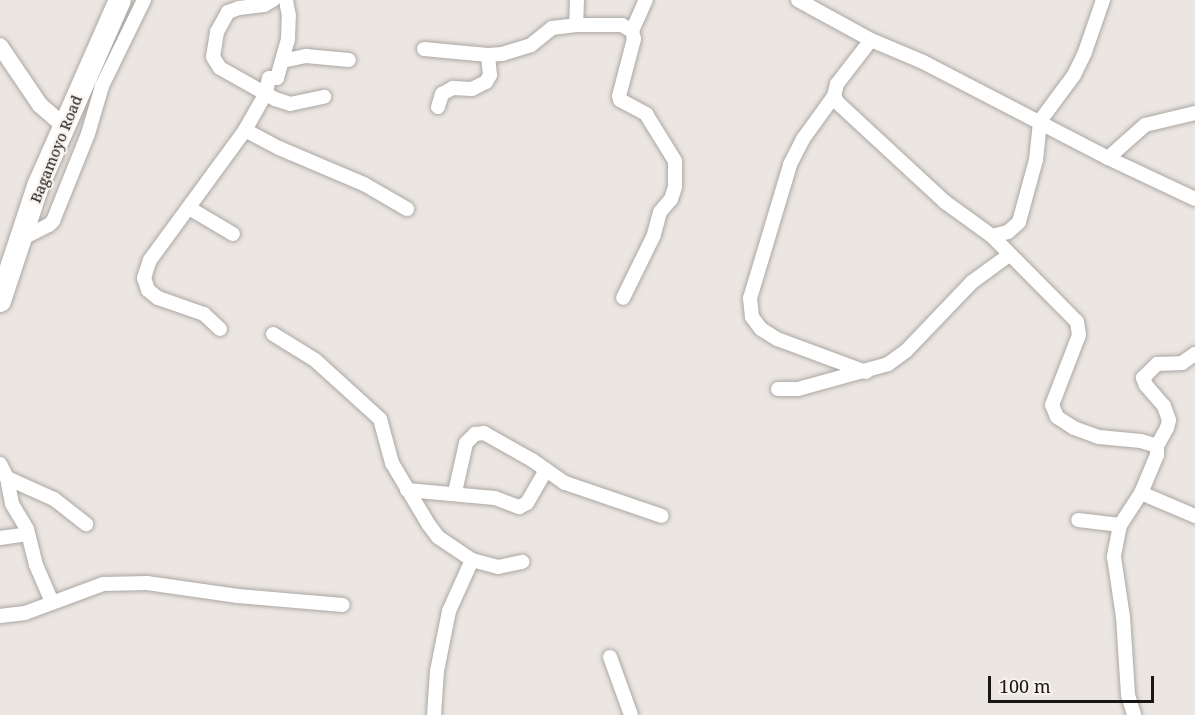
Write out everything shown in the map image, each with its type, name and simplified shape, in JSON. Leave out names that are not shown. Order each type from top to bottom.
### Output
[{"type":"highway","name":"Bagamoyo Road","points":[[0,301],[13,246],[64,126],[93,83],[120,0]]},
{"type":"street","points":[[13,246],[49,225],[53,220],[90,128],[93,83],[144,0]]},
{"type":"street","points":[[273,0],[264,5],[239,8],[228,12],[217,32],[213,57],[220,68],[290,104],[324,97]]},
{"type":"street","points":[[220,329],[204,314],[159,298],[148,290],[144,278],[150,260],[245,130],[266,93],[269,78],[278,78],[288,39],[289,16],[286,0]]},
{"type":"street","points":[[576,25],[577,0]]},
{"type":"street","points":[[623,298],[654,235],[660,212],[671,199],[676,180],[675,161],[671,151],[646,114],[620,100],[619,96],[634,39],[632,31],[646,0]]},
{"type":"street","points":[[798,0],[871,40],[1195,199]]},
{"type":"street","points":[[992,236],[1008,232],[1019,222],[1036,160],[1040,121],[1074,75],[1085,52],[1103,0]]},
{"type":"street","points":[[423,49],[488,55],[502,54],[531,45],[552,27],[622,25],[632,31]]},
{"type":"street","points":[[866,372],[777,339],[762,329],[752,317],[750,298],[790,165],[803,139],[834,96],[837,84],[871,40]]},
{"type":"street","points":[[0,46],[40,105],[64,126]]},
{"type":"street","points":[[438,107],[442,94],[453,88],[472,89],[486,81],[490,75],[488,55]]},
{"type":"street","points":[[282,61],[306,56],[349,60]]},
{"type":"street","points":[[834,96],[945,202],[992,236],[1008,255],[1077,322],[1080,330],[1055,396],[1053,411],[1057,417],[1099,437],[1141,441],[1157,446]]},
{"type":"street","points":[[1108,158],[1145,125],[1195,113]]},
{"type":"street","points":[[245,130],[279,148],[364,184],[407,208]]},
{"type":"street","points":[[189,208],[233,234]]},
{"type":"street","points":[[778,389],[798,389],[866,372],[897,358],[972,282],[1008,255]]},
{"type":"street","points":[[273,334],[315,360],[380,419],[392,463],[438,537],[472,560],[498,567],[522,562]]},
{"type":"street","points":[[1134,715],[1128,695],[1123,617],[1114,557],[1120,525],[1141,494],[1157,454],[1157,446],[1169,420],[1164,406],[1146,386],[1143,378],[1157,364],[1182,363],[1195,354]]},
{"type":"street","points":[[455,492],[466,443],[475,434],[488,434],[578,488],[662,516]]},
{"type":"street","points":[[0,464],[12,504],[28,534],[36,565],[52,602]]},
{"type":"street","points":[[407,490],[455,492],[495,498],[519,507],[527,503],[546,470]]},
{"type":"street","points":[[6,478],[54,500],[86,524]]},
{"type":"street","points":[[1141,494],[1195,516]]},
{"type":"street","points":[[1078,520],[1120,525]]},
{"type":"street","points":[[0,538],[28,534]]},
{"type":"street","points":[[434,715],[437,671],[449,611],[472,560]]},
{"type":"street","points":[[0,616],[25,613],[104,584],[147,583],[238,596],[343,605]]},
{"type":"street","points":[[610,657],[631,715]]}]
